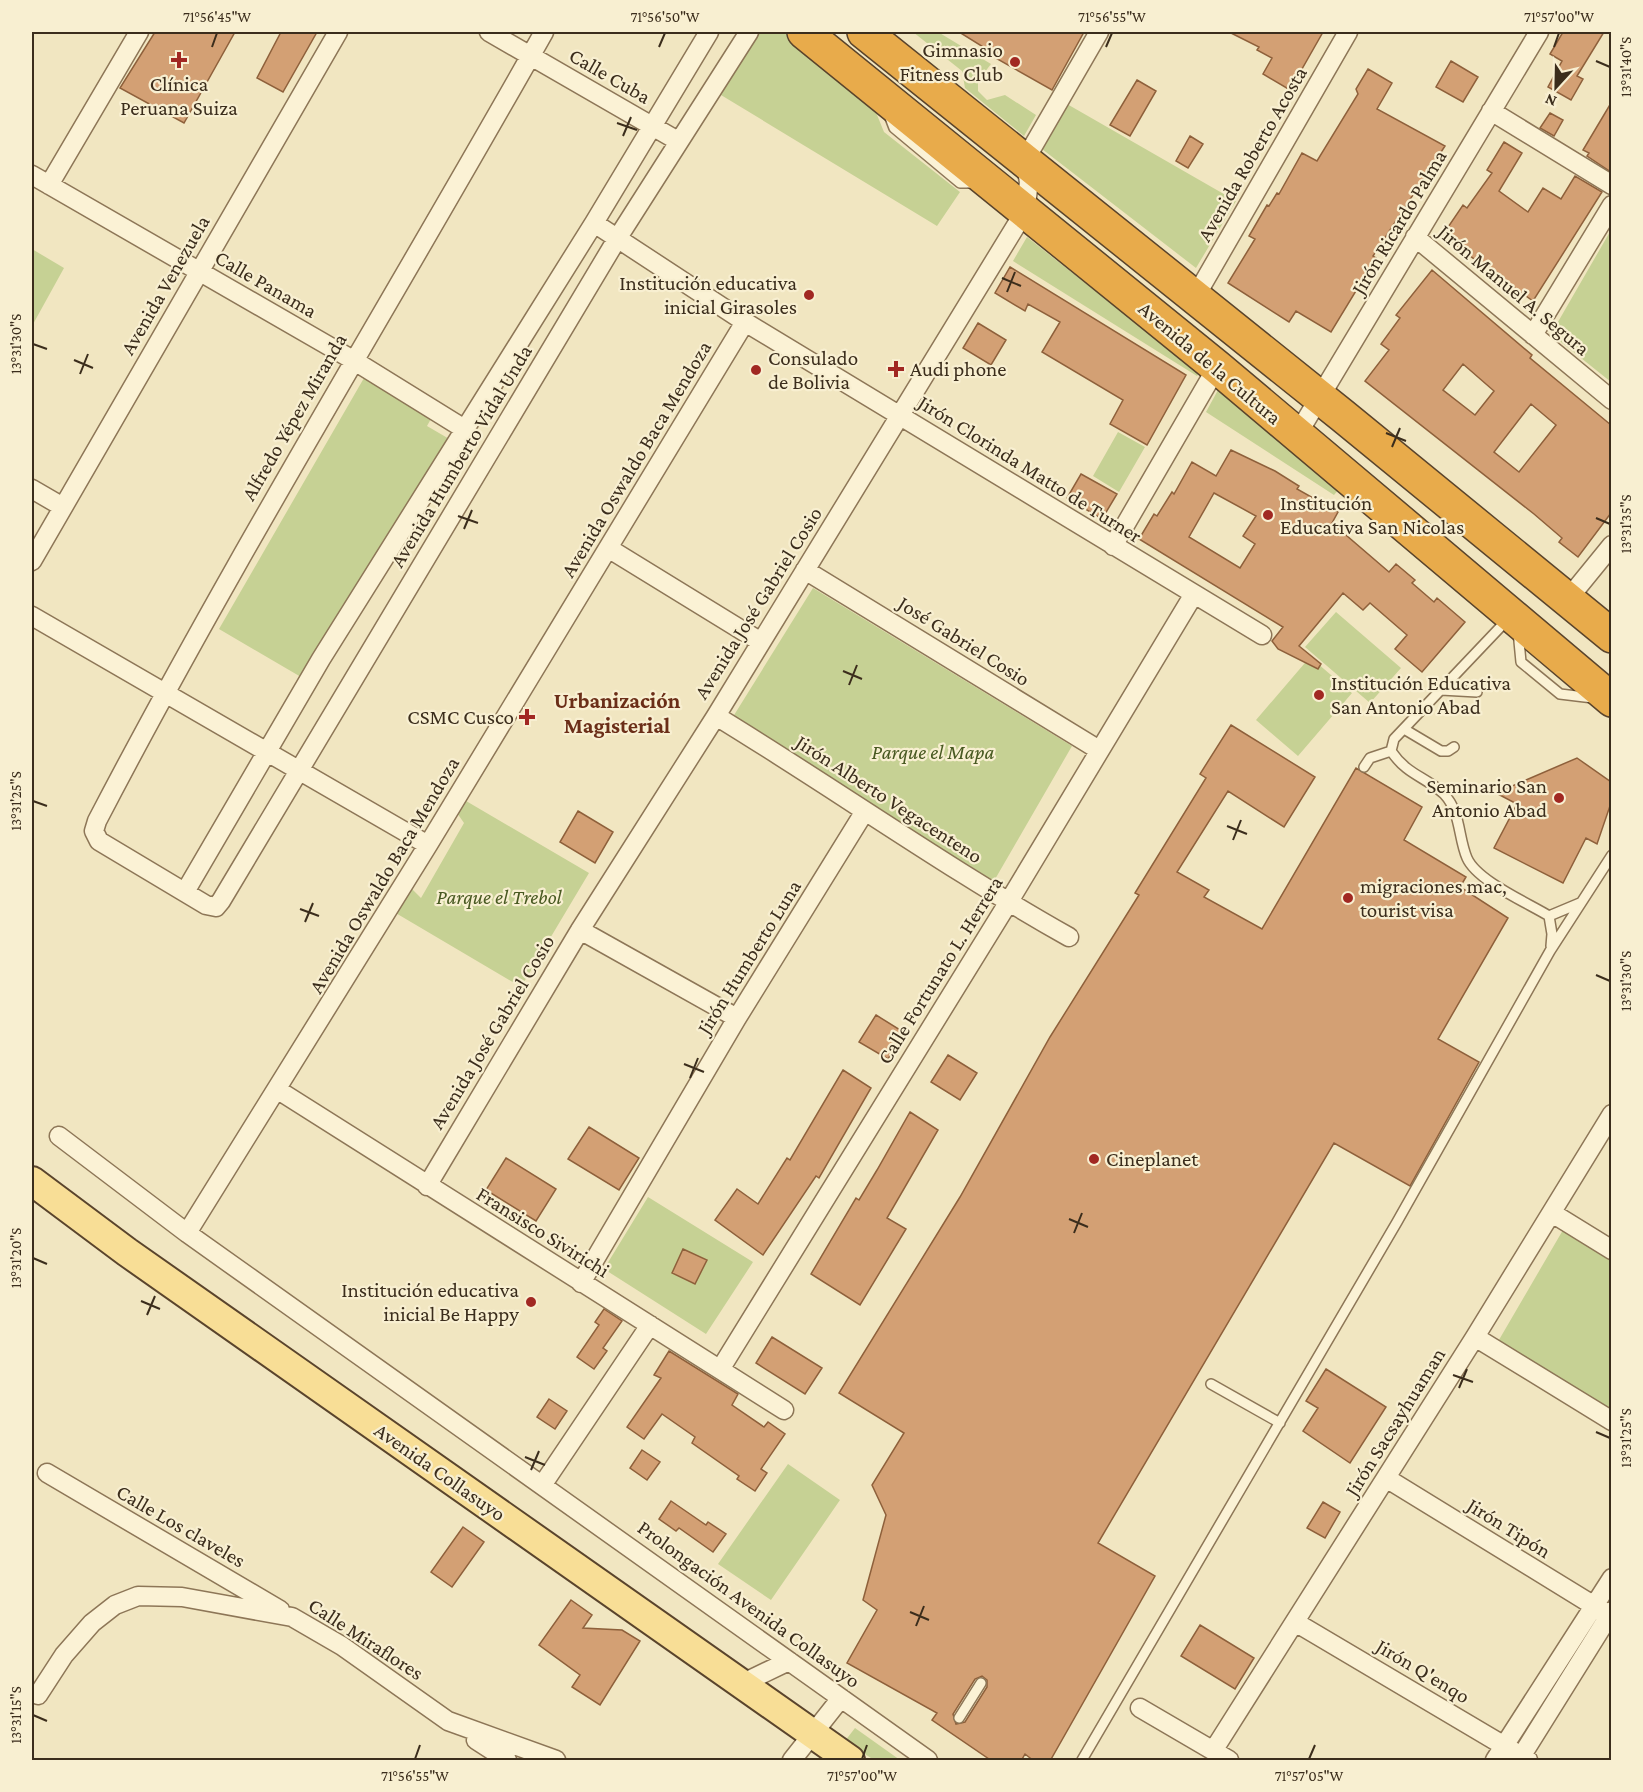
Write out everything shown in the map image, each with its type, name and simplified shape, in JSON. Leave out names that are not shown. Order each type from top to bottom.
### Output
[{"type":"highway","name":"Avenida de la Cultura","points":[[804,32],[1217,367],[1611,700]]},
{"type":"highway","name":"Avenida de la Cultura","points":[[864,32],[1194,298],[1327,386],[1611,636]]},
{"type":"main road","name":"Avenida Collasuyo","points":[[32,1181],[127,1252],[850,1761]]},
{"type":"street","points":[[50,186],[139,32]]},
{"type":"street","name":"Avenida Venezuela","points":[[32,561],[338,32]]},
{"type":"street","name":"Calle Cuba","points":[[489,32],[678,141]]},
{"type":"street","name":"Alfredo Yépez Miranda","points":[[185,892],[99,841],[94,831],[164,692],[352,360],[544,32]]},
{"type":"street","name":"Avenida Humberto Vidal Unda","points":[[709,32],[594,223],[267,752],[185,892],[206,905],[216,907],[617,239],[749,32]]},
{"type":"street","points":[[1025,160],[1099,32]]},
{"type":"street","name":"Avenida Roberto Acosta","points":[[1194,298],[1348,32]]},
{"type":"street","name":"Jirón Ricardo Palma","points":[[1297,435],[1539,32]]},
{"type":"street","points":[[1491,111],[1611,185]]},
{"type":"street","name":"Avenida José Gabriel Cosio","points":[[427,1186],[580,930],[716,716],[1025,212],[1029,182],[1025,160]]},
{"type":"street","name":"Calle Panama","points":[[32,175],[352,360],[466,430]]},
{"type":"street","points":[[1533,335],[1611,205]]},
{"type":"street","name":"Jirón Clorinda Matto de Turner","points":[[594,223],[746,322],[1262,635]]},
{"type":"street","name":"Jirón Manuel A. Segura","points":[[1415,237],[1611,400]]},
{"type":"street","name":"Avenida Oswaldo Baca Mendoza","points":[[187,1233],[278,1090],[746,322]]},
{"type":"street","points":[[1113,546],[1217,367]]},
{"type":"street","points":[[32,489],[63,507]]},
{"type":"street","points":[[1568,599],[1611,545]]},
{"type":"street","points":[[608,548],[761,642]]},
{"type":"street","name":"José Gabriel Cosio","points":[[805,570],[1099,750]]},
{"type":"street","name":"Calle Fortunato L. Herrera","points":[[721,1368],[1008,903],[1194,594]]},
{"type":"street","points":[[32,616],[428,845]]},
{"type":"street","name":"Jirón Alberto Vegacenteno","points":[[716,716],[808,772],[1008,903],[1069,937]]},
{"type":"street","name":"Jirón Humberto Luna","points":[[581,1282],[737,1018],[865,811]]},
{"type":"street","points":[[580,930],[737,1018]]},
{"type":"street","name":"Fransisco Sivirichi","points":[[278,1090],[427,1186],[721,1368],[784,1410]]},
{"type":"street","name":"Jirón Sacsayhuaman","points":[[1221,1756],[1295,1622],[1475,1337],[1611,1114]]},
{"type":"street","name":"Prolongación Avenida Collasuyo","points":[[59,1136],[187,1233],[928,1761]]},
{"type":"street","points":[[1551,1213],[1611,1250]]},
{"type":"street","points":[[543,1485],[650,1325]]},
{"type":"street","points":[[1475,1337],[1611,1421]]},
{"type":"street","name":"Calle Los claveles","points":[[47,1473],[292,1617]]},
{"type":"street","name":"Jirón Tipón","points":[[1386,1478],[1605,1611]]},
{"type":"street","points":[[1523,1759],[1605,1611],[1611,1578]]},
{"type":"street","name":"Calle Miraflores","points":[[34,1694],[92,1623],[115,1605],[138,1596],[182,1597],[292,1617],[342,1646],[448,1720],[556,1761]]},
{"type":"street","points":[[1499,1753],[1605,1611]]},
{"type":"street","name":"Jirón Q'enqo","points":[[1295,1622],[1499,1753],[1523,1759]]},
{"type":"street","points":[[741,1684],[789,1661]]},
{"type":"street","points":[[792,1761],[841,1698]]},
{"type":"street","points":[[1140,1708],[1221,1756]]},
{"type":"street","points":[[448,1720],[507,1761]]},
{"type":"lane","points":[[1391,751],[1394,739],[1514,619]]},
{"type":"lane","points":[[1441,690],[1477,692]]},
{"type":"lane","points":[[1404,729],[1441,751],[1448,752],[1454,747]]},
{"type":"lane","points":[[1364,767],[1370,758],[1391,751]]},
{"type":"lane","points":[[1391,751],[1402,766],[1443,793],[1454,808],[1467,859],[1477,873],[1549,916],[1552,934],[1550,951]]},
{"type":"lane","points":[[1082,1761],[1280,1423],[1550,951],[1611,855]]},
{"type":"lane","points":[[1549,916],[1572,908],[1582,901]]},
{"type":"lane","points":[[1211,1384],[1280,1423]]},
{"type":"lane","points":[[959,1718],[981,1683]]},
{"type":"green space","points":[[753,32],[784,32],[873,105],[884,132],[960,192],[937,226],[716,92]]},
{"type":"green space","points":[[913,32],[938,32],[991,64],[978,81],[978,91],[987,100],[1005,95],[1036,115],[1024,136],[965,88],[962,71]]},
{"type":"green space","points":[[1067,104],[1236,201],[1196,268],[1042,149]]},
{"type":"green space","points":[[1611,230],[1611,382],[1551,334]]},
{"type":"green space","points":[[1027,237],[1199,373],[1197,376],[1013,261]]},
{"type":"green space","points":[[32,249],[64,268],[32,326]]},
{"type":"green space","points":[[364,378],[432,417],[427,426],[451,440],[301,677],[219,629]]},
{"type":"green space","points":[[1218,390],[1339,489],[1334,495],[1206,412]]},
{"type":"green space","points":[[1118,432],[1145,447],[1119,492],[1093,476]]},
{"type":"green space","name":"Parque el Mapa","points":[[813,588],[1072,746],[994,881],[731,720]]},
{"type":"green space","points":[[1336,612],[1401,668],[1370,703],[1305,647]]},
{"type":"green space","points":[[1310,657],[1352,693],[1298,756],[1256,720]]},
{"type":"green space","name":"Parque el Trebol","points":[[461,798],[589,873],[521,987],[394,912],[410,887],[421,898],[464,823],[455,810]]},
{"type":"green space","points":[[648,1197],[753,1262],[706,1334],[604,1269]]},
{"type":"green space","points":[[1563,1230],[1611,1260],[1611,1415],[1496,1345]]},
{"type":"green space","points":[[788,1464],[840,1500],[771,1600],[718,1564]]},
{"type":"green space","points":[[855,1728],[900,1760],[874,1760],[845,1741]]},
{"type":"building","name":"Clínica Peruana Suiza","points":[[155,32],[235,32],[184,123],[120,88]]},
{"type":"building","points":[[281,32],[317,32],[283,92],[257,78]]},
{"type":"building","points":[[959,32],[1084,32],[1052,90],[992,56],[993,53]]},
{"type":"building","points":[[1229,32],[1323,32],[1290,90],[1263,74],[1272,58],[1257,50],[1259,47]]},
{"type":"building","points":[[1563,32],[1604,32],[1577,76],[1583,79],[1571,100],[1548,87],[1562,61],[1550,54]]},
{"type":"building","points":[[1451,61],[1478,77],[1463,102],[1436,87]]},
{"type":"building","points":[[1368,69],[1392,83],[1377,109],[1445,146],[1373,256],[1376,258],[1331,332],[1296,311],[1289,322],[1228,283],[1255,239],[1249,236],[1267,205],[1269,206],[1277,193],[1279,194],[1302,153],[1317,161],[1358,94],[1356,89]]},
{"type":"building","points":[[1137,80],[1156,91],[1130,136],[1110,125]]},
{"type":"building","points":[[1611,103],[1611,172],[1587,156],[1589,153],[1583,150]]},
{"type":"building","points":[[1550,113],[1563,120],[1554,136],[1540,128]]},
{"type":"building","points":[[1190,136],[1203,144],[1188,168],[1176,161]]},
{"type":"building","points":[[1504,142],[1522,153],[1499,191],[1528,212],[1543,188],[1561,199],[1575,176],[1602,192],[1533,301],[1442,236],[1463,205],[1467,208],[1492,173],[1487,170]]},
{"type":"building","points":[[1010,267],[1186,375],[1147,445],[1110,424],[1123,400],[1042,352],[1060,322],[1028,304],[1025,311],[995,293]]},
{"type":"building","points":[[1432,270],[1532,355],[1530,358],[1611,425],[1611,513],[1578,557],[1559,542],[1562,538],[1534,514],[1365,381],[1389,350],[1381,344],[1400,318],[1396,315]],"holes":[[[1463,364],[1494,391],[1475,415],[1443,390]],[[1531,404],[1556,425],[1519,472],[1494,452]]]},
{"type":"building","points":[[978,323],[1006,340],[991,365],[963,348]]},
{"type":"building","points":[[1231,450],[1275,471],[1299,486],[1297,489],[1338,512],[1332,523],[1389,572],[1396,564],[1415,580],[1412,583],[1434,602],[1437,598],[1465,622],[1422,672],[1395,649],[1407,635],[1370,603],[1363,610],[1343,593],[1299,646],[1321,664],[1318,669],[1278,649],[1272,641],[1283,627],[1139,539],[1154,514],[1157,516],[1172,492],[1174,494],[1192,462],[1216,476]],"holes":[[[1214,493],[1256,516],[1243,536],[1255,544],[1240,568],[1189,537]]]},
{"type":"building","points":[[1081,474],[1117,494],[1102,519],[1067,498]]},
{"type":"building","points":[[1231,725],[1315,777],[1284,827],[1228,791],[1177,872],[1209,890],[1204,897],[1262,929],[1356,768],[1422,807],[1404,840],[1466,877],[1460,887],[1508,918],[1438,1039],[1479,1062],[1410,1186],[1334,1143],[1098,1543],[1155,1576],[1050,1761],[1034,1761],[1025,1754],[1021,1761],[992,1761],[932,1720],[937,1713],[847,1663],[877,1610],[863,1600],[886,1515],[872,1485],[904,1433],[839,1393],[960,1197],[1050,1037],[1139,895],[1135,893],[1206,778],[1200,774]],"holes":[[[982,1676],[987,1680],[987,1687],[965,1722],[956,1724],[953,1714],[975,1679]]]},
{"type":"building","points":[[1577,758],[1611,782],[1611,803],[1597,844],[1586,838],[1563,883],[1494,848],[1517,804],[1496,793]]},
{"type":"building","points":[[578,811],[613,832],[595,863],[560,842]]},
{"type":"building","points":[[876,1015],[905,1033],[888,1059],[859,1042]]},
{"type":"building","points":[[948,1055],[977,1073],[960,1100],[931,1082]]},
{"type":"building","points":[[843,1070],[871,1088],[819,1178],[816,1176],[763,1255],[715,1220],[737,1189],[758,1204],[787,1158],[790,1160]]},
{"type":"building","points":[[910,1112],[938,1130],[887,1218],[906,1229],[860,1305],[811,1274],[856,1198],[859,1200]]},
{"type":"building","points":[[589,1127],[639,1158],[619,1190],[568,1159]]},
{"type":"building","points":[[506,1158],[556,1189],[536,1221],[486,1190]]},
{"type":"building","points":[[683,1249],[707,1260],[695,1284],[672,1273]]},
{"type":"building","points":[[604,1309],[622,1321],[603,1348],[607,1351],[594,1369],[577,1357],[599,1325],[595,1322]]},
{"type":"building","points":[[772,1337],[822,1368],[805,1394],[756,1363]]},
{"type":"building","points":[[669,1351],[738,1394],[732,1405],[764,1427],[768,1422],[785,1434],[761,1469],[767,1473],[755,1491],[737,1479],[739,1476],[692,1443],[695,1437],[662,1414],[644,1439],[627,1427],[661,1378],[654,1375]]},
{"type":"building","points":[[1326,1369],[1386,1407],[1350,1463],[1303,1431],[1318,1408],[1306,1401]]},
{"type":"building","points":[[549,1399],[567,1411],[555,1429],[537,1417]]},
{"type":"building","points":[[642,1450],[660,1462],[647,1480],[630,1468]]},
{"type":"building","points":[[671,1501],[706,1525],[708,1522],[726,1534],[713,1552],[679,1528],[676,1531],[659,1519]]},
{"type":"building","points":[[1323,1502],[1340,1512],[1325,1538],[1307,1528]]},
{"type":"building","points":[[463,1527],[484,1542],[452,1587],[431,1572]]},
{"type":"building","points":[[571,1600],[592,1615],[583,1628],[622,1630],[640,1641],[600,1705],[572,1687],[580,1675],[539,1645]]},
{"type":"building","points":[[1200,1625],[1254,1658],[1235,1689],[1181,1656]]},
{"type":"place","name":"Clínica Peruana Suiza","points":[[179,60]]},
{"type":"place","name":"Gimnasio Fitness Club","points":[[1015,62]]},
{"type":"place","name":"Institución educativa inicial Girasoles","points":[[809,295]]},
{"type":"place","name":"Audi phone","points":[[896,369]]},
{"type":"place","name":"Consulado de Bolivia","points":[[756,370]]},
{"type":"place","name":"Institución Educativa San Nicolas","points":[[1268,515]]},
{"type":"place","name":"Institución Educativa San Antonio Abad","points":[[1319,695]]},
{"type":"place","name":"CSMC Cusco","points":[[527,717]]},
{"type":"place","name":"Seminario San Antonio Abad","points":[[1559,798]]},
{"type":"place","name":"migraciones mac, tourist visa","points":[[1348,898]]},
{"type":"place","name":"Cineplanet","points":[[1094,1159]]},
{"type":"place","name":"Institución educativa inicial Be Happy","points":[[531,1302]]},
{"type":"district","name":"Urbanización Magisterial","points":[[617,712]]}]
